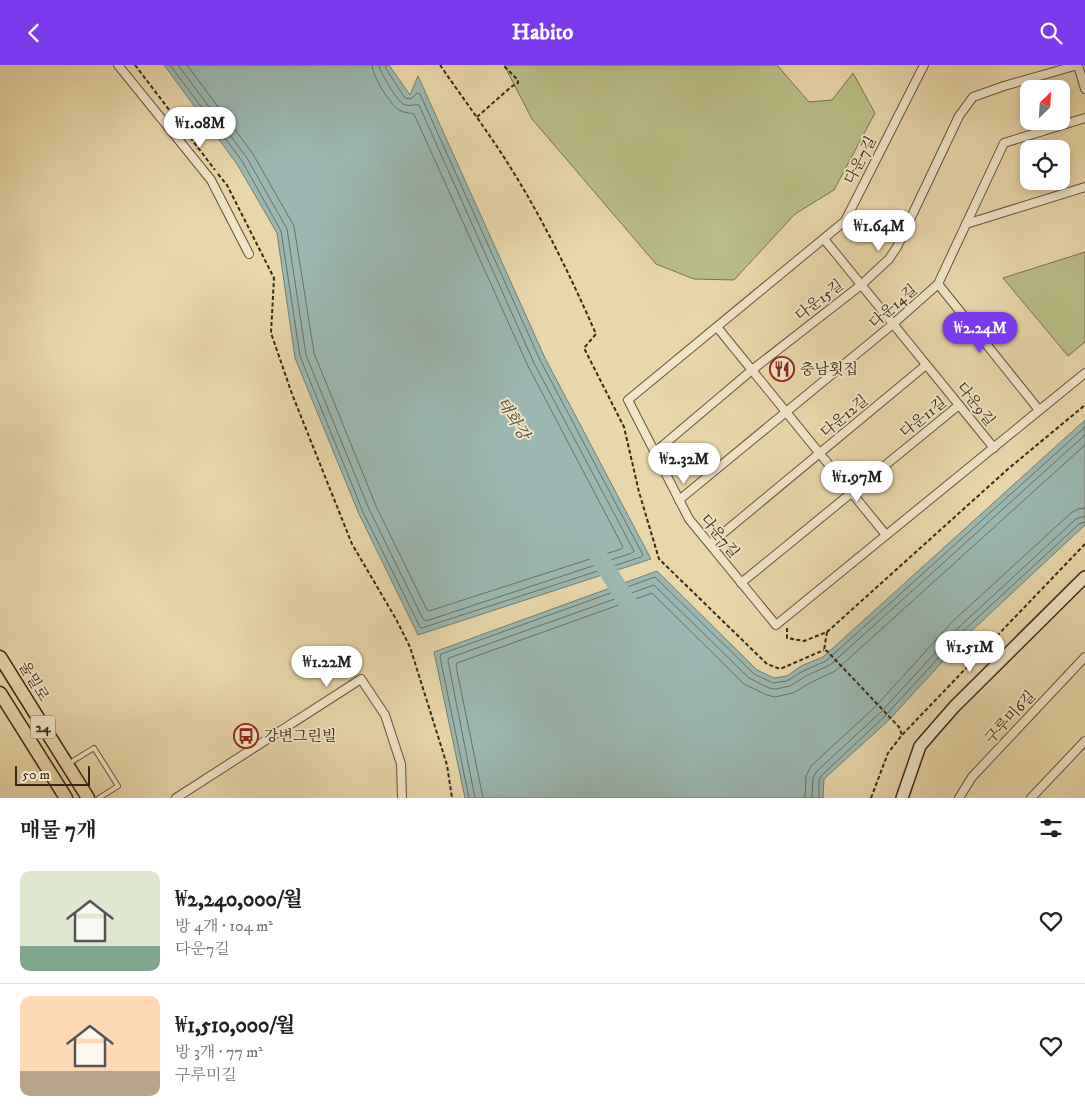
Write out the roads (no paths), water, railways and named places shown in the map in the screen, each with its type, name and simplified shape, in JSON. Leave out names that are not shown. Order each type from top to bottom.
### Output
[{"type":"main road","name":"울밀로","points":[[0,657],[88,798]]},
{"type":"main road","name":"24","points":[[0,693],[66,798]]},
{"type":"street","points":[[118,65],[211,179],[249,254]]},
{"type":"street","name":"다운7길","points":[[886,535],[776,625],[688,519],[628,400],[845,221],[924,65]]},
{"type":"street","points":[[1078,65],[1085,89]]},
{"type":"street","name":"다운15길","points":[[655,452],[752,370],[861,285],[889,259],[897,247],[959,116],[973,97],[1078,65]]},
{"type":"street","name":"다운14길","points":[[679,500],[893,324],[938,284],[1004,143],[1085,117]]},
{"type":"street","points":[[966,224],[1085,187]]},
{"type":"street","name":"다운9길","points":[[824,239],[994,448]]},
{"type":"street","points":[[938,284],[1039,411]]},
{"type":"street","points":[[717,327],[886,535],[1085,373]]},
{"type":"street","name":"다운12길","points":[[710,545],[926,365]]},
{"type":"street","name":"다운11길","points":[[741,583],[959,405]]},
{"type":"street","points":[[902,798],[920,746],[954,707],[1085,577]]},
{"type":"street","name":"구루미6길","points":[[959,798],[972,777],[1085,657]]},
{"type":"street","points":[[177,798],[361,679],[385,715],[401,764],[402,798]]},
{"type":"street","points":[[1031,798],[1085,741]]},
{"type":"lane","points":[[67,765],[94,748],[118,786],[99,798]]},
{"type":"water","points":[[164,65],[389,65],[410,95],[418,76],[545,358],[651,559],[418,635],[359,514],[295,358],[277,233],[237,164]]},
{"type":"water","points":[[1085,420],[1085,525],[966,636],[889,720],[824,779],[823,798],[465,798],[434,652],[657,571],[757,670],[774,678],[787,676],[801,666],[823,657]]},
{"type":"waterway","name":"태화강","points":[[596,552],[629,605]]},
{"type":"place","name":"충남횟집","points":[[782,369]]},
{"type":"place","name":"강변그린빌","points":[[246,736]]}]
